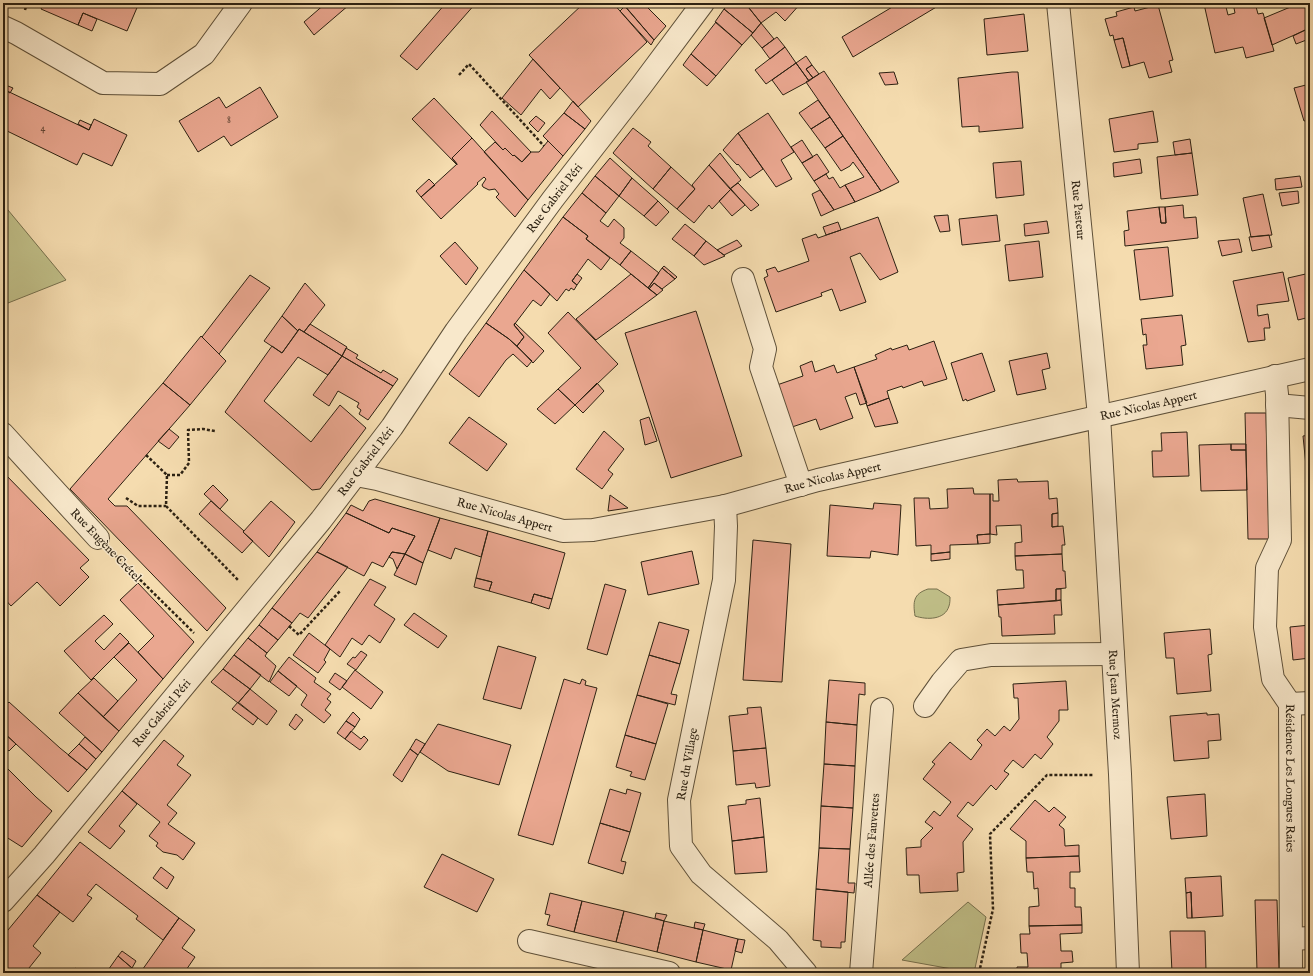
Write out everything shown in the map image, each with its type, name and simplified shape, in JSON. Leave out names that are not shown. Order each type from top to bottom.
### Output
[{"type":"street","points":[[3,27],[104,83],[160,84],[204,54],[241,3]]},
{"type":"street","name":"Rue Gabriel Péri","points":[[3,901],[44,855],[321,520],[392,427],[470,312],[553,199],[641,86],[703,3]]},
{"type":"street","name":"Rue Pasteur","points":[[1058,3],[1099,416]]},
{"type":"street","points":[[743,279],[765,349],[761,367],[801,485]]},
{"type":"street","name":"Rue Nicolas Appert","points":[[356,475],[377,479],[563,531],[593,530],[725,506],[801,485],[1310,369]]},
{"type":"street","name":"Résidence Les Longues Raies","points":[[1275,376],[1280,540],[1267,568],[1265,627],[1273,679],[1300,704],[1300,938],[1291,973]]},
{"type":"street","points":[[1277,405],[1310,408]]},
{"type":"street","name":"Rue Jean Mermoz","points":[[1099,416],[1120,774],[1128,973]]},
{"type":"street","name":"Rue Eugène Crétel","points":[[3,434],[98,538]]},
{"type":"street","name":"Rue du Village","points":[[725,506],[726,526],[724,580],[679,800],[681,846],[701,874],[778,940],[806,973]]},
{"type":"street","points":[[925,706],[942,682],[961,660],[991,655],[1113,654]]},
{"type":"street","name":"Allée des Fauvettes","points":[[861,973],[882,709]]},
{"type":"street","points":[[528,941],[669,973]]},
{"type":"path","points":[[459,75],[469,64],[544,146]]},
{"type":"path","points":[[146,455],[167,475],[180,475],[189,463],[188,430],[203,429],[215,431]]},
{"type":"path","points":[[166,506],[167,475]]},
{"type":"path","points":[[126,498],[138,506],[166,506],[257,598]]},
{"type":"path","name":"Rue Eugène Crétel","points":[[98,538],[212,652]]},
{"type":"path","points":[[289,626],[299,635],[341,590]]},
{"type":"path","points":[[979,973],[993,909],[990,834],[1047,775],[1120,774]]},
{"type":"shaded area","points":[[3,204],[66,280],[3,305]]},
{"type":"shaded area","points":[[928,589],[937,589],[950,597],[947,611],[935,618],[915,616],[915,599],[919,593]]},
{"type":"shaded area","points":[[968,902],[986,917],[974,973],[902,960]]},
{"type":"building","points":[[44,3],[139,3],[127,31],[83,13],[78,25],[41,9]]},
{"type":"building","points":[[326,3],[348,3],[349,5],[314,35],[304,22]]},
{"type":"building","points":[[446,3],[476,3],[417,70],[400,56]]},
{"type":"building","points":[[584,3],[613,3],[647,42],[578,107],[529,55]]},
{"type":"building","points":[[622,3],[643,3],[666,26],[654,40]]},
{"type":"building","points":[[729,3],[745,3],[761,23],[753,33],[724,9]]},
{"type":"building","points":[[745,3],[801,3],[785,21],[776,12],[761,23]]},
{"type":"building","points":[[899,3],[943,3],[853,57],[842,37]]},
{"type":"building","points":[[1225,3],[1228,15],[1235,13],[1233,3],[1255,3],[1258,14],[1263,13],[1274,51],[1246,58],[1243,47],[1215,53],[1204,4]]},
{"type":"building","points":[[1300,3],[1310,3],[1310,28],[1272,45],[1264,18]]},
{"type":"building","points":[[1158,5],[1173,60],[1169,61],[1172,72],[1149,78],[1144,62],[1130,66],[1123,38],[1114,40],[1113,35],[1110,36],[1105,19],[1117,16],[1116,12],[1134,7],[1135,11]]},
{"type":"building","points":[[625,6],[654,40],[651,45],[620,11]]},
{"type":"building","points":[[724,9],[753,33],[742,45],[715,22]]},
{"type":"building","points":[[83,13],[97,19],[92,31],[78,25]]},
{"type":"building","points":[[1024,14],[1028,51],[987,55],[984,19]]},
{"type":"building","points":[[716,22],[742,45],[716,76],[691,54]]},
{"type":"building","points":[[761,23],[774,39],[762,48],[751,35]]},
{"type":"building","points":[[1305,30],[1309,39],[1296,44],[1293,36]]},
{"type":"building","points":[[777,37],[785,47],[770,59],[762,48]]},
{"type":"building","points":[[1123,38],[1130,66],[1122,68],[1114,40]]},
{"type":"building","points":[[785,47],[796,63],[766,84],[755,70]]},
{"type":"building","points":[[691,54],[716,76],[707,86],[683,65]]},
{"type":"building","points":[[806,56],[812,65],[806,69],[813,78],[809,81],[796,63]]},
{"type":"building","points":[[533,59],[560,88],[550,99],[541,89],[521,115],[502,98]]},
{"type":"building","points":[[796,63],[809,81],[783,95],[772,80]]},
{"type":"building","points":[[812,65],[819,74],[813,78],[806,69]]},
{"type":"building","points":[[824,71],[899,182],[881,191],[806,82]]},
{"type":"building","points":[[894,72],[898,84],[885,85],[879,73]]},
{"type":"building","points":[[1018,72],[1023,128],[979,132],[979,126],[962,127],[958,78]]},
{"type":"building","points":[[3,84],[13,88],[10,93],[3,89]]},
{"type":"building","points":[[1310,84],[1310,120],[1304,121],[1294,88]]},
{"type":"building","points":[[260,87],[278,117],[231,146],[224,136],[198,152],[179,121],[219,97],[226,108]]},
{"type":"building","points":[[3,89],[89,130],[94,119],[127,135],[112,166],[83,153],[77,165],[3,129]]},
{"type":"building","points":[[434,98],[472,138],[452,158],[457,165],[412,119]]},
{"type":"building","points":[[818,100],[830,117],[811,129],[799,113]]},
{"type":"building","points":[[573,101],[591,121],[585,129],[564,113]]},
{"type":"building","points":[[492,111],[531,152],[522,162],[505,148],[503,150],[480,125]]},
{"type":"building","points":[[1153,111],[1158,142],[1138,144],[1138,149],[1114,152],[1109,119]]},
{"type":"building","points":[[564,113],[585,129],[563,156],[543,136]]},
{"type":"building","points":[[768,113],[794,152],[781,160],[792,179],[776,187],[738,133]]},
{"type":"building","points":[[536,116],[545,123],[538,132],[529,123]]},
{"type":"building","points":[[830,117],[843,136],[825,148],[811,129]]},
{"type":"building","points":[[80,120],[91,125],[89,130],[78,124]]},
{"type":"building","points":[[633,128],[651,142],[648,146],[671,167],[653,189],[613,153]]},
{"type":"building","points":[[738,133],[763,169],[750,178],[723,150]]},
{"type":"building","points":[[843,136],[881,191],[855,202],[845,185],[864,177],[853,162],[850,166],[841,171],[825,148]]},
{"type":"building","points":[[472,138],[528,200],[515,217],[496,197],[499,194],[495,189],[489,190],[483,187],[482,185],[486,179],[484,177],[441,219],[421,197],[457,164],[452,158]]},
{"type":"building","points":[[1190,139],[1192,153],[1175,155],[1173,142]]},
{"type":"building","points":[[802,140],[813,157],[802,163],[791,147]]},
{"type":"building","points":[[548,141],[563,156],[528,200],[484,152],[495,142],[503,150],[505,148],[522,162],[531,152],[539,152]]},
{"type":"building","points":[[720,153],[741,180],[730,189],[709,165]]},
{"type":"building","points":[[1192,153],[1198,195],[1161,199],[1157,157]]},
{"type":"building","points":[[817,154],[829,172],[814,181],[802,163]]},
{"type":"building","points":[[610,158],[632,178],[619,196],[595,176]]},
{"type":"building","points":[[1140,159],[1142,173],[1114,177],[1113,163]]},
{"type":"building","points":[[1021,161],[1024,195],[996,198],[993,163]]},
{"type":"building","points":[[709,165],[731,189],[712,209],[709,205],[694,223],[677,209],[695,189],[692,185]]},
{"type":"building","points":[[671,167],[695,189],[677,209],[653,189]]},
{"type":"building","points":[[826,174],[829,179],[833,177],[840,188],[845,185],[855,202],[834,210],[814,181]]},
{"type":"building","points":[[595,176],[619,196],[606,213],[582,193]]},
{"type":"building","points":[[1300,176],[1302,187],[1276,190],[1275,179]]},
{"type":"building","points":[[632,178],[658,201],[644,216],[619,196]]},
{"type":"building","points":[[429,179],[435,185],[421,197],[416,191]]},
{"type":"building","points":[[738,183],[759,205],[751,211],[730,189]]},
{"type":"building","points":[[731,189],[745,205],[732,216],[719,201]]},
{"type":"building","points":[[820,190],[834,210],[821,216],[812,194]]},
{"type":"building","points":[[1298,191],[1299,203],[1282,206],[1279,193]]},
{"type":"building","points":[[582,193],[606,213],[600,221],[608,227],[614,219],[624,228],[624,238],[620,243],[631,251],[620,265],[586,239],[588,236],[563,217]]},
{"type":"building","points":[[1263,194],[1272,235],[1251,237],[1243,198]]},
{"type":"building","points":[[658,201],[669,212],[656,226],[644,216]]},
{"type":"building","points":[[1183,205],[1184,218],[1196,217],[1198,238],[1125,246],[1124,231],[1129,230],[1127,211],[1159,207],[1161,223],[1166,223],[1165,207]]},
{"type":"building","points":[[1159,207],[1165,207],[1166,223],[1161,223]]},
{"type":"building","points":[[948,215],[950,231],[940,232],[934,216]]},
{"type":"building","points":[[997,215],[1000,241],[962,245],[959,219]]},
{"type":"building","points":[[563,217],[588,236],[586,239],[610,258],[601,270],[588,259],[572,281],[577,285],[574,290],[571,288],[569,291],[566,289],[557,301],[524,270]]},
{"type":"building","points":[[878,217],[898,272],[880,280],[860,253],[850,257],[866,302],[840,311],[832,289],[821,293],[822,296],[776,312],[764,278],[768,276],[766,270],[775,267],[778,272],[809,261],[802,239],[816,234],[818,238]]},
{"type":"building","points":[[1047,221],[1049,233],[1025,236],[1024,224]]},
{"type":"building","points":[[838,222],[841,230],[826,235],[823,227]]},
{"type":"building","points":[[685,224],[706,241],[694,256],[672,239]]},
{"type":"building","points":[[1269,235],[1272,247],[1252,251],[1249,237]]},
{"type":"building","points":[[1239,239],[1242,252],[1222,256],[1218,241]]},
{"type":"building","points":[[737,240],[742,246],[724,255],[717,250]]},
{"type":"building","points":[[706,241],[725,256],[704,265],[694,256]]},
{"type":"building","points":[[1039,241],[1043,277],[1009,281],[1005,245]]},
{"type":"building","points":[[455,242],[478,268],[466,285],[440,256]]},
{"type":"building","points":[[1168,247],[1173,296],[1140,300],[1134,250]]},
{"type":"building","points":[[631,251],[659,273],[648,288],[620,265]]},
{"type":"building","points":[[664,266],[677,277],[675,279],[662,268]]},
{"type":"building","points":[[662,268],[675,279],[662,289],[654,283],[649,289],[648,288]]},
{"type":"building","points":[[524,270],[550,294],[541,306],[533,300],[514,325],[524,337],[517,346],[486,323]]},
{"type":"building","points":[[1283,272],[1289,301],[1257,305],[1258,316],[1268,314],[1270,328],[1264,328],[1265,340],[1248,342],[1233,281]]},
{"type":"building","points":[[1310,273],[1310,317],[1298,320],[1288,278]]},
{"type":"building","points":[[577,274],[582,278],[577,285],[572,281]]},
{"type":"building","points":[[631,274],[657,295],[596,340],[576,319]]},
{"type":"building","points":[[250,275],[270,288],[219,354],[202,337]]},
{"type":"building","points":[[305,283],[325,305],[304,332],[299,329],[298,331],[282,316]]},
{"type":"building","points":[[654,283],[663,290],[657,295],[649,289]]},
{"type":"building","points":[[696,311],[742,456],[671,478],[625,333]]},
{"type":"building","points":[[568,312],[618,364],[575,405],[558,389],[581,368],[548,333]]},
{"type":"building","points":[[1182,315],[1186,345],[1181,346],[1183,365],[1146,369],[1143,345],[1147,345],[1146,334],[1143,335],[1141,319]]},
{"type":"building","points":[[282,316],[298,331],[282,353],[264,341]]},
{"type":"building","points":[[486,323],[509,339],[532,361],[527,367],[513,354],[506,360],[479,397],[449,374]]},
{"type":"building","points":[[515,323],[544,351],[533,363],[517,346],[524,337],[514,325]]},
{"type":"building","points":[[310,324],[347,347],[342,356],[304,332]]},
{"type":"building","points":[[299,329],[342,356],[328,375],[298,357],[264,401],[311,442],[340,405],[366,428],[320,489],[312,490],[225,412],[272,346],[282,353]]},
{"type":"building","points":[[201,336],[226,361],[190,405],[163,383]]},
{"type":"building","points":[[934,341],[947,379],[924,386],[922,381],[903,388],[902,386],[887,391],[889,398],[867,406],[854,367],[877,359],[875,355],[891,348],[892,350],[907,345],[909,350]]},
{"type":"building","points":[[346,348],[358,355],[356,358],[381,373],[383,370],[398,379],[393,386],[342,356]]},
{"type":"building","points":[[982,353],[995,391],[963,401],[951,363]]},
{"type":"building","points":[[1047,353],[1050,368],[1042,370],[1046,389],[1017,395],[1009,361]]},
{"type":"building","points":[[342,356],[393,386],[368,420],[359,414],[361,410],[357,407],[359,403],[338,391],[329,406],[313,395]]},
{"type":"building","points":[[812,361],[815,372],[834,365],[837,373],[854,367],[867,403],[860,405],[856,393],[845,397],[853,418],[820,430],[816,419],[789,428],[774,386],[803,376],[800,366]]},
{"type":"building","points":[[163,383],[190,405],[108,499],[115,506],[127,506],[226,608],[207,631],[70,489]]},
{"type":"building","points":[[597,383],[604,391],[583,413],[575,405]]},
{"type":"building","points":[[558,389],[575,405],[555,424],[537,409]]},
{"type":"building","points":[[889,398],[898,423],[875,427],[867,406]]},
{"type":"building","points":[[1245,413],[1266,413],[1269,539],[1248,539]]},
{"type":"building","points":[[469,417],[507,444],[487,471],[449,443]]},
{"type":"building","points":[[649,417],[657,441],[645,445],[640,420]]},
{"type":"building","points":[[169,429],[179,437],[169,449],[158,441]]},
{"type":"building","points":[[604,431],[624,449],[608,470],[613,474],[602,489],[576,469]]},
{"type":"building","points":[[1187,432],[1189,476],[1153,477],[1152,451],[1162,451],[1161,433]]},
{"type":"building","points":[[1310,435],[1310,476],[1307,476],[1303,436]]},
{"type":"building","points":[[1231,444],[1231,450],[1246,450],[1247,490],[1201,491],[1199,445]]},
{"type":"building","points":[[1231,444],[1246,444],[1246,450],[1231,450]]},
{"type":"building","points":[[3,472],[89,560],[80,568],[89,577],[60,606],[37,582],[11,606],[3,597]]},
{"type":"building","points":[[1017,479],[1018,482],[1048,481],[1049,499],[1057,498],[1058,513],[1052,514],[1052,527],[1063,526],[1065,545],[1062,545],[1062,554],[1015,556],[1015,543],[1022,542],[1021,525],[996,526],[997,535],[990,534],[990,494],[993,494],[993,501],[999,501],[998,480]]},
{"type":"building","points":[[213,485],[228,500],[220,509],[204,494]]},
{"type":"building","points":[[973,488],[974,494],[990,494],[990,534],[977,535],[978,544],[950,545],[950,552],[931,554],[931,545],[916,546],[914,498],[929,498],[930,509],[948,508],[947,489]]},
{"type":"building","points":[[610,495],[628,508],[608,511]]},
{"type":"building","points":[[375,499],[440,518],[423,563],[405,554],[415,536],[392,528],[389,533],[346,513],[351,505],[363,511],[369,501]]},
{"type":"building","points":[[211,501],[253,541],[242,553],[199,514]]},
{"type":"building","points":[[271,501],[295,522],[269,557],[243,532]]},
{"type":"building","points":[[874,503],[901,505],[898,555],[871,551],[870,558],[827,556],[830,505],[873,509]]},
{"type":"building","points":[[346,513],[389,533],[392,528],[415,536],[405,554],[392,552],[383,567],[372,562],[364,576],[317,552]]},
{"type":"building","points":[[1058,513],[1058,526],[1052,527],[1052,514]]},
{"type":"building","points":[[440,518],[488,531],[481,557],[455,548],[451,559],[428,550]]},
{"type":"building","points":[[488,531],[565,553],[552,599],[534,594],[531,603],[489,591],[492,582],[476,578]]},
{"type":"building","points":[[990,534],[990,543],[978,544],[977,535]]},
{"type":"building","points":[[753,540],[791,544],[782,682],[743,680]]},
{"type":"building","points":[[692,551],[699,584],[648,595],[641,562]]},
{"type":"building","points":[[317,552],[348,567],[308,618],[300,613],[292,623],[272,608]]},
{"type":"building","points":[[392,552],[405,554],[397,569],[393,559],[389,557]]},
{"type":"building","points":[[950,552],[950,559],[931,561],[931,554]]},
{"type":"building","points":[[405,554],[423,563],[416,585],[394,575]]},
{"type":"building","points":[[1062,554],[1066,588],[1056,589],[1056,601],[998,605],[997,590],[1024,588],[1023,570],[1016,570],[1015,556]]},
{"type":"building","points":[[476,578],[492,582],[489,591],[474,587]]},
{"type":"building","points":[[370,579],[386,587],[374,605],[395,619],[380,643],[369,635],[362,645],[352,638],[340,657],[325,645]]},
{"type":"building","points":[[138,583],[194,642],[163,679],[138,652],[154,636],[120,600]]},
{"type":"building","points":[[605,584],[626,590],[607,655],[587,649]]},
{"type":"building","points":[[1056,589],[1061,589],[1061,600],[1056,601]]},
{"type":"building","points":[[534,594],[552,599],[549,609],[531,603]]},
{"type":"building","points":[[1061,600],[1062,615],[1054,615],[1055,634],[1002,636],[1001,617],[999,617],[998,605]]},
{"type":"building","points":[[272,608],[292,623],[278,640],[259,625]]},
{"type":"building","points":[[414,613],[447,636],[438,648],[404,625]]},
{"type":"building","points":[[104,615],[113,624],[95,641],[104,650],[120,633],[129,642],[91,680],[64,651]]},
{"type":"building","points":[[659,622],[689,630],[680,664],[649,655]]},
{"type":"building","points":[[259,625],[278,640],[267,653],[248,638]]},
{"type":"building","points":[[1310,625],[1310,658],[1293,660],[1290,627]]},
{"type":"building","points":[[1210,629],[1212,654],[1208,655],[1211,691],[1177,694],[1174,658],[1166,658],[1164,633]]},
{"type":"building","points":[[309,633],[330,649],[324,660],[326,662],[318,673],[293,655]]},
{"type":"building","points":[[248,638],[267,653],[265,656],[276,666],[269,682],[234,655]]},
{"type":"building","points":[[129,643],[163,679],[119,731],[103,717],[137,680],[114,657]]},
{"type":"building","points":[[498,646],[536,657],[521,709],[483,699]]},
{"type":"building","points":[[361,651],[367,655],[356,670],[347,664]]},
{"type":"building","points":[[234,655],[261,675],[250,689],[223,669]]},
{"type":"building","points":[[649,655],[680,664],[671,694],[677,695],[675,705],[637,695]]},
{"type":"building","points":[[289,657],[316,678],[314,682],[331,694],[327,699],[331,702],[325,710],[331,715],[324,723],[301,705],[307,695],[278,671]]},
{"type":"building","points":[[223,669],[250,689],[238,703],[211,682]]},
{"type":"building","points":[[355,670],[383,692],[371,709],[342,687]]},
{"type":"building","points":[[278,671],[297,686],[289,696],[270,682]]},
{"type":"building","points":[[335,673],[347,681],[340,690],[329,682]]},
{"type":"building","points":[[94,678],[118,701],[103,717],[78,693]]},
{"type":"building","points":[[564,679],[580,684],[582,679],[586,681],[585,685],[597,688],[553,845],[518,835]]},
{"type":"building","points":[[829,680],[865,683],[865,695],[859,694],[857,725],[826,722]]},
{"type":"building","points":[[1066,681],[1068,710],[1059,710],[1059,721],[1047,737],[1053,744],[1041,759],[1035,754],[1023,768],[1013,760],[1004,771],[1009,774],[996,790],[991,785],[973,806],[968,802],[957,816],[973,829],[963,842],[964,872],[957,873],[958,891],[920,893],[919,875],[907,875],[906,848],[921,847],[921,840],[933,828],[925,822],[934,811],[940,816],[951,802],[923,779],[935,764],[932,762],[950,742],[971,760],[982,745],[977,740],[987,729],[995,736],[1004,726],[1010,731],[1019,719],[1018,698],[1014,698],[1013,684]]},
{"type":"building","points":[[250,689],[277,711],[267,725],[238,703]]},
{"type":"building","points":[[78,693],[119,731],[102,752],[59,713]]},
{"type":"building","points":[[637,695],[668,704],[656,744],[625,735]]},
{"type":"building","points":[[9,702],[87,770],[68,792],[3,732],[3,708]]},
{"type":"building","points":[[238,702],[258,718],[253,725],[232,709]]},
{"type":"building","points":[[761,707],[766,748],[733,751],[729,716],[748,714],[747,708]]},
{"type":"building","points":[[353,712],[360,719],[355,727],[346,721]]},
{"type":"building","points":[[1207,713],[1207,715],[1219,714],[1221,740],[1208,741],[1209,758],[1174,761],[1170,716]]},
{"type":"building","points":[[296,714],[303,720],[295,730],[289,725]]},
{"type":"building","points":[[346,721],[355,727],[345,739],[337,733]]},
{"type":"building","points":[[826,722],[857,725],[855,766],[824,764]]},
{"type":"building","points":[[438,724],[511,745],[499,785],[448,771],[420,752]]},
{"type":"building","points":[[351,731],[361,739],[364,736],[368,740],[360,750],[345,739]]},
{"type":"building","points":[[3,732],[16,744],[9,751],[3,746]]},
{"type":"building","points":[[625,735],[656,744],[645,780],[630,776],[632,772],[616,767]]},
{"type":"building","points":[[85,737],[102,752],[96,759],[79,744]]},
{"type":"building","points":[[416,739],[425,744],[418,755],[410,749]]},
{"type":"building","points":[[164,740],[184,756],[177,765],[191,775],[167,805],[177,813],[168,824],[195,843],[183,860],[177,855],[163,852],[156,846],[158,843],[149,836],[160,822],[122,791]]},
{"type":"building","points":[[79,744],[96,759],[87,770],[68,755]]},
{"type":"building","points":[[766,748],[770,786],[756,788],[755,783],[736,785],[733,751]]},
{"type":"building","points":[[410,749],[418,755],[402,782],[393,775]]},
{"type":"building","points":[[3,764],[52,811],[22,847],[3,835]]},
{"type":"building","points":[[824,764],[855,766],[853,808],[821,806]]},
{"type":"building","points":[[610,789],[626,794],[627,789],[641,793],[630,832],[600,823]]},
{"type":"building","points":[[122,791],[137,804],[119,826],[125,831],[110,849],[88,832]]},
{"type":"building","points":[[1205,794],[1207,836],[1171,839],[1167,797]]},
{"type":"building","points":[[760,798],[764,837],[732,841],[728,806],[746,804],[746,800]]},
{"type":"building","points":[[1035,800],[1049,812],[1054,807],[1066,817],[1059,825],[1064,829],[1065,846],[1079,845],[1079,856],[1026,858],[1026,841],[1010,829]]},
{"type":"building","points":[[821,806],[853,808],[850,849],[819,848]]},
{"type":"building","points":[[600,823],[630,832],[621,861],[626,862],[623,874],[588,863]]},
{"type":"building","points":[[764,837],[767,872],[735,874],[732,841]]},
{"type":"building","points":[[80,842],[179,918],[163,940],[136,919],[138,916],[96,884],[87,895],[92,898],[73,922],[37,895]]},
{"type":"building","points":[[819,848],[850,849],[848,883],[855,883],[854,893],[816,889]]},
{"type":"building","points":[[442,854],[494,879],[477,912],[424,887]]},
{"type":"building","points":[[1079,856],[1080,872],[1070,872],[1070,888],[1075,888],[1075,907],[1081,907],[1082,925],[1029,926],[1029,907],[1039,906],[1038,888],[1034,889],[1033,872],[1027,872],[1026,858]]},
{"type":"building","points":[[161,867],[174,877],[167,889],[153,878]]},
{"type":"building","points":[[1221,876],[1223,916],[1192,918],[1191,892],[1186,893],[1185,878]]},
{"type":"building","points":[[816,889],[848,892],[845,942],[841,942],[841,948],[821,947],[821,941],[813,940]]},
{"type":"building","points":[[1191,892],[1192,918],[1187,918],[1186,893]]},
{"type":"building","points":[[550,893],[582,901],[574,932],[547,925],[550,915],[545,914]]},
{"type":"building","points":[[37,895],[60,912],[33,946],[41,953],[25,973],[20,973],[15,970],[13,973],[3,973],[3,936]]},
{"type":"building","points":[[1255,900],[1277,900],[1279,971],[1257,971]]},
{"type":"building","points":[[582,901],[624,911],[616,942],[574,932]]},
{"type":"building","points":[[624,911],[664,921],[657,952],[616,942]]},
{"type":"building","points":[[656,913],[667,915],[664,921],[655,918]]},
{"type":"building","points":[[179,918],[195,930],[182,948],[195,957],[184,973],[140,973]]},
{"type":"building","points":[[664,921],[703,930],[696,962],[657,952]]},
{"type":"building","points":[[695,922],[705,924],[703,930],[694,928]]},
{"type":"building","points":[[1082,925],[1082,933],[1060,934],[1061,951],[1072,951],[1073,962],[1061,963],[1061,973],[1017,973],[1017,967],[1028,967],[1027,953],[1021,953],[1020,934],[1030,934],[1029,926]]},
{"type":"building","points":[[703,930],[738,939],[731,970],[696,962]]},
{"type":"building","points":[[1170,931],[1205,931],[1206,971],[1172,972]]},
{"type":"building","points":[[738,939],[745,940],[742,953],[735,951]]},
{"type":"building","points":[[122,951],[136,961],[132,968],[118,956]]},
{"type":"building","points":[[118,956],[132,968],[140,973],[106,973]]},
{"type":"building","points":[[75,968],[82,973],[71,973]]},
{"type":"building","points":[[1257,971],[1279,971],[1279,973],[1257,973]]}]
